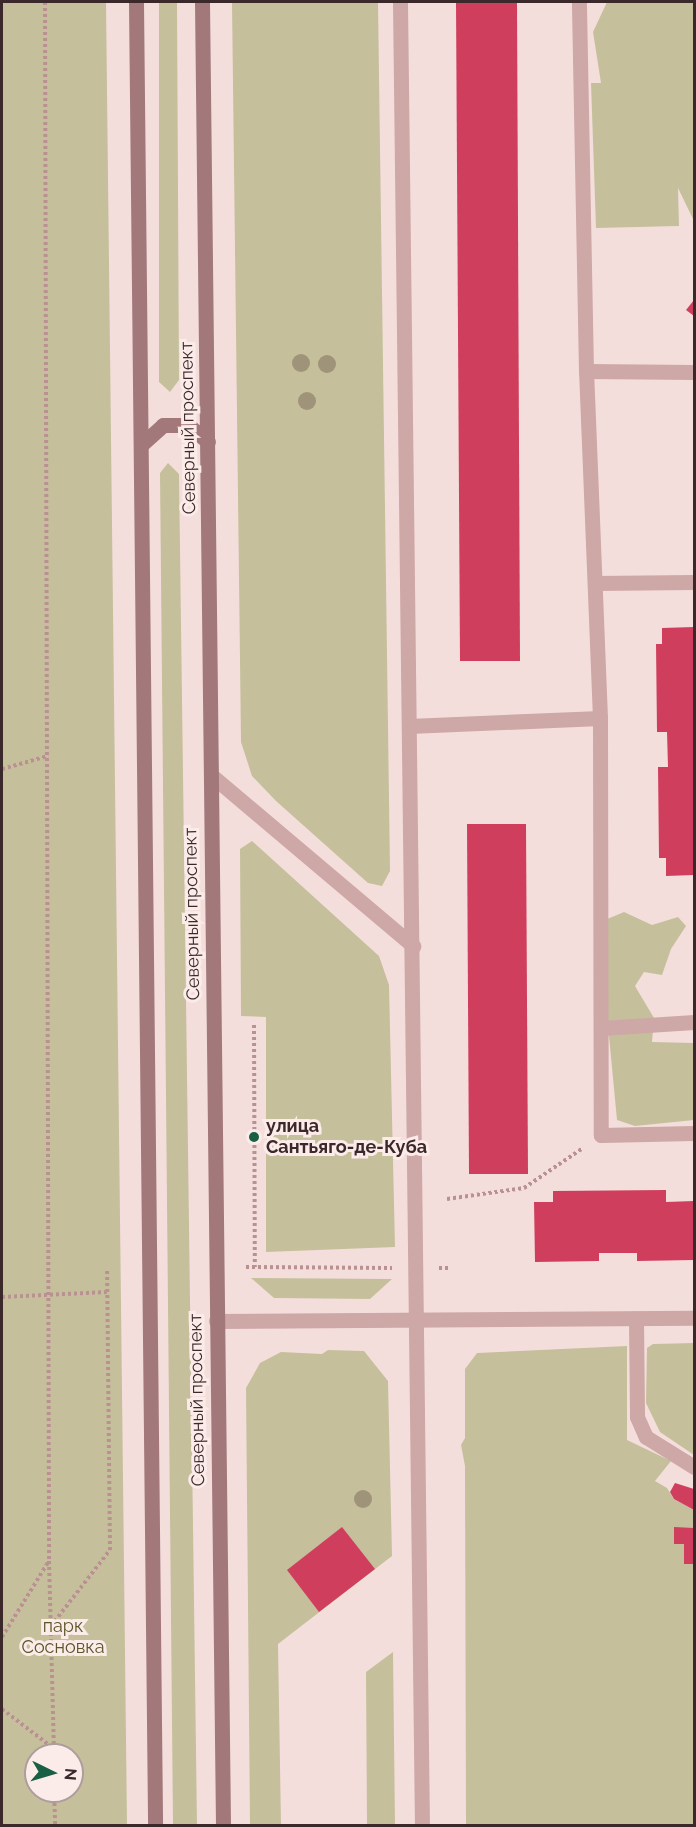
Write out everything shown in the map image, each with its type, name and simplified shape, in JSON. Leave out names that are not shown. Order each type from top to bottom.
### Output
[{"type":"main road","points":[[136,2],[155,1826]]},
{"type":"main road","name":"Северный проспект","points":[[202,2],[223,1826]]},
{"type":"main road","points":[[141,446],[163,425],[188,425],[208,442]]},
{"type":"street","points":[[400,2],[422,1826]]},
{"type":"street","points":[[579,2],[586,370],[600,718],[601,1135],[694,1133]]},
{"type":"street","points":[[586,370],[694,372]]},
{"type":"street","points":[[595,582],[694,582]]},
{"type":"street","points":[[410,726],[600,718]]},
{"type":"street","points":[[210,775],[413,946]]},
{"type":"street","points":[[601,1028],[694,1022]]},
{"type":"street","points":[[216,1321],[694,1318]]},
{"type":"street","points":[[636,1319],[637,1417],[646,1437],[694,1467]]},
{"type":"path","points":[[45,2],[49,1561],[53,1743]]},
{"type":"path","points":[[2,769],[48,756]]},
{"type":"path","points":[[254,1025],[255,1267]]},
{"type":"path","points":[[447,1199],[524,1188],[601,1135]]},
{"type":"path","points":[[246,1267],[448,1268]]},
{"type":"path","points":[[51,1626],[110,1550],[107,1269]]},
{"type":"path","points":[[2,1297],[107,1292]]},
{"type":"path","points":[[2,1637],[49,1561]]},
{"type":"path","points":[[2,1709],[46,1743]]},
{"type":"path","points":[[54,1803],[55,1826]]},
{"type":"green space","name":"парк Сосновка","points":[[2,2],[106,2],[127,1825],[2,1825]]},
{"type":"green space","points":[[159,2],[177,2],[179,380],[170,392],[159,382]]},
{"type":"green space","points":[[232,2],[378,2],[390,871],[382,886],[368,883],[276,801],[252,776],[241,742]]},
{"type":"green space","points":[[607,2],[694,2],[694,221],[678,188],[679,226],[596,228],[591,83],[601,83],[593,32]]},
{"type":"green space","points":[[168,463],[179,474],[197,1826],[173,1825],[160,473]]},
{"type":"green space","points":[[252,841],[379,956],[389,985],[395,1247],[266,1252],[266,1017],[241,1016],[240,849]]},
{"type":"green space","points":[[624,912],[652,925],[678,917],[686,926],[671,949],[662,975],[644,972],[635,986],[654,1018],[652,1042],[694,1043],[694,1120],[635,1126],[617,1120],[600,942],[605,920]]},
{"type":"green space","points":[[251,1278],[392,1279],[370,1299],[274,1298]]},
{"type":"green space","points":[[694,1343],[694,1455],[660,1432],[646,1403],[647,1348],[653,1344]]},
{"type":"green space","points":[[627,1346],[627,1440],[671,1461],[655,1481],[667,1488],[674,1499],[694,1510],[694,1528],[674,1528],[674,1544],[684,1544],[684,1564],[694,1564],[694,1825],[466,1825],[465,1466],[461,1445],[465,1438],[465,1369],[477,1353]]},
{"type":"green space","points":[[328,1350],[364,1351],[388,1381],[392,1556],[278,1644],[281,1825],[250,1825],[246,1388],[260,1363],[281,1352],[322,1354]]},
{"type":"green space","points":[[393,1652],[395,1825],[367,1825],[366,1672]]},
{"type":"building","points":[[456,2],[517,2],[520,661],[460,661]]},
{"type":"building","points":[[694,300],[694,316],[686,310]]},
{"type":"building","points":[[694,627],[694,875],[666,876],[666,858],[659,858],[658,767],[668,767],[667,732],[657,732],[656,644],[662,644],[662,628]]},
{"type":"building","points":[[467,824],[526,824],[528,1174],[469,1174]]},
{"type":"building","points":[[666,1190],[666,1202],[694,1201],[694,1260],[637,1261],[637,1253],[599,1253],[599,1261],[535,1262],[534,1202],[553,1202],[553,1191]]},
{"type":"building","points":[[675,1483],[694,1489],[694,1510],[674,1499],[670,1492]]},
{"type":"building","points":[[342,1527],[375,1569],[319,1612],[287,1570]]},
{"type":"building","points":[[674,1527],[694,1528],[694,1564],[684,1564],[684,1544],[674,1544]]},
{"type":"place","name":"улица Сантьяго-де-Куба","points":[[254,1137]]}]
